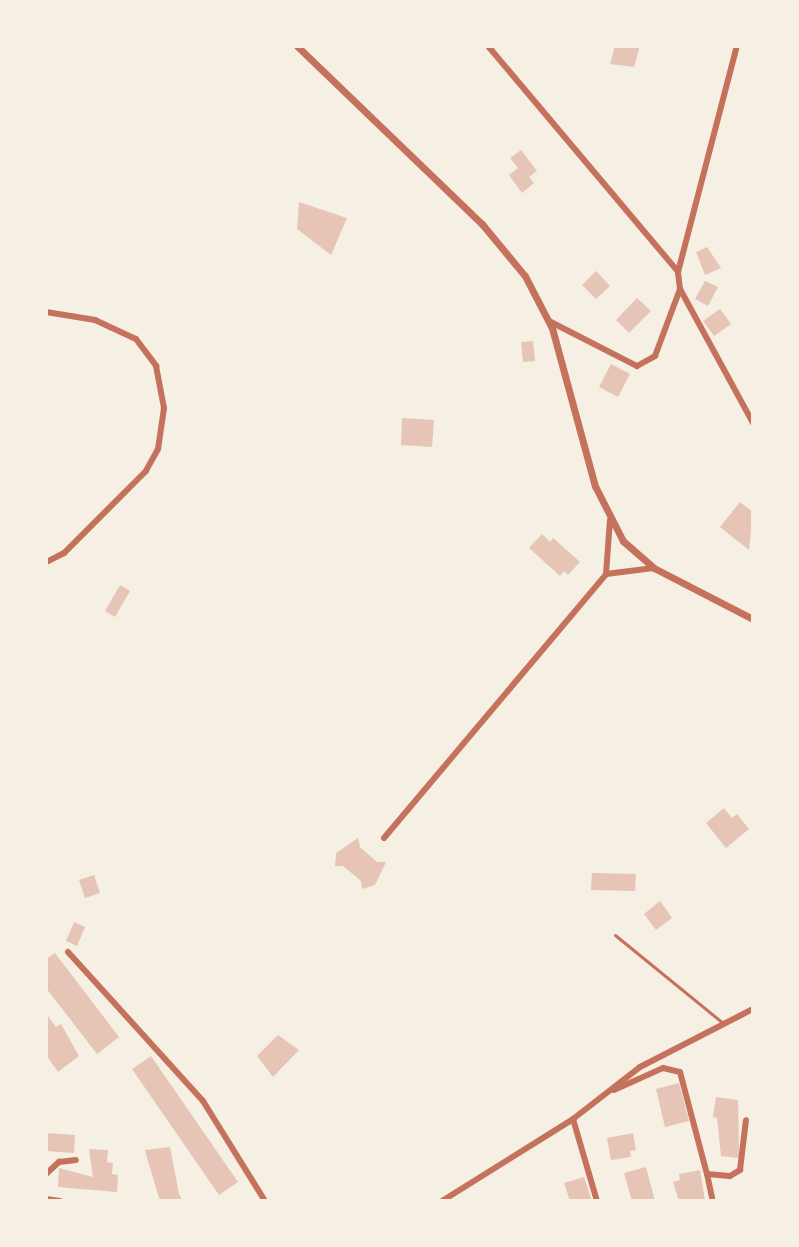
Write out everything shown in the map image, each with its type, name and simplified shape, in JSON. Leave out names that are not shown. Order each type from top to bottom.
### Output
[{"type":"street","points":[[297,46],[492,235],[525,276],[549,321],[592,475],[610,520],[628,548],[654,568],[753,619]]},
{"type":"street","points":[[488,46],[678,272]]},
{"type":"street","points":[[737,46],[678,272],[680,289],[753,423]]},
{"type":"street","points":[[549,321],[629,363],[645,366],[655,356],[680,289]]},
{"type":"street","points":[[46,312],[122,331],[150,354],[164,403],[156,454],[64,553],[46,562]]},
{"type":"street","points":[[384,838],[606,574],[610,520]]},
{"type":"street","points":[[606,574],[654,568]]},
{"type":"street","points":[[68,952],[212,1112],[265,1201]]},
{"type":"street","points":[[442,1201],[573,1119],[654,1058],[753,1009]]},
{"type":"street","points":[[603,1095],[656,1070],[677,1070],[688,1087],[712,1198]]},
{"type":"street","points":[[573,1119],[597,1201]]},
{"type":"street","points":[[707,1174],[732,1176],[740,1170],[746,1120]]},
{"type":"street","points":[[46,1174],[56,1163],[76,1160]]},
{"type":"street","points":[[46,1199],[60,1201]]},
{"type":"lane","points":[[615,935],[725,1025]]},
{"type":"building","points":[[615,46],[640,46],[634,67],[610,64]]},
{"type":"building","points":[[521,150],[537,171],[529,177],[534,183],[522,193],[509,175],[518,168],[510,158]]},
{"type":"building","points":[[299,202],[347,218],[331,255],[297,229]]},
{"type":"building","points":[[707,247],[721,268],[705,275],[696,252]]},
{"type":"building","points":[[596,271],[610,286],[596,299],[582,285]]},
{"type":"building","points":[[705,281],[718,287],[708,306],[695,299]]},
{"type":"building","points":[[637,298],[651,311],[629,333],[616,320]]},
{"type":"building","points":[[720,309],[731,324],[714,336],[703,321]]},
{"type":"building","points":[[533,341],[535,361],[523,362],[521,342]]},
{"type":"building","points":[[611,364],[630,374],[618,397],[599,387]]},
{"type":"building","points":[[402,418],[434,420],[432,447],[401,445]]},
{"type":"building","points":[[740,502],[753,512],[749,550],[720,527]]},
{"type":"building","points":[[542,534],[550,542],[553,538],[580,562],[568,575],[564,571],[560,576],[529,548]]},
{"type":"building","points":[[120,585],[130,591],[115,617],[105,611]]},
{"type":"building","points":[[724,808],[732,818],[737,814],[749,829],[726,848],[706,823]]},
{"type":"building","points":[[358,838],[360,847],[377,862],[386,862],[375,885],[362,889],[361,881],[343,866],[335,866],[336,853]]},
{"type":"building","points":[[592,873],[636,874],[635,891],[591,890]]},
{"type":"building","points":[[94,875],[100,893],[85,898],[79,880]]},
{"type":"building","points":[[660,901],[672,918],[656,930],[644,914]]},
{"type":"building","points":[[74,922],[85,927],[77,946],[66,941]]},
{"type":"building","points":[[55,953],[119,1037],[97,1054],[46,988],[46,959]]},
{"type":"building","points":[[46,1013],[56,1027],[61,1024],[79,1056],[58,1072],[46,1055]]},
{"type":"building","points":[[278,1035],[299,1050],[273,1077],[257,1056]]},
{"type":"building","points":[[151,1056],[238,1182],[219,1195],[132,1069]]},
{"type":"building","points":[[679,1083],[689,1121],[665,1127],[656,1089]]},
{"type":"building","points":[[716,1097],[738,1100],[739,1158],[721,1156],[717,1118],[713,1117]]},
{"type":"building","points":[[46,1133],[75,1135],[74,1153],[46,1151]]},
{"type":"building","points":[[633,1133],[636,1150],[630,1151],[631,1157],[611,1160],[607,1138]]},
{"type":"building","points":[[170,1147],[183,1201],[160,1201],[145,1150]]},
{"type":"building","points":[[89,1149],[108,1150],[107,1162],[113,1163],[112,1174],[118,1175],[117,1192],[58,1187],[59,1168],[93,1177]]},
{"type":"building","points":[[646,1167],[655,1201],[632,1201],[624,1173]]},
{"type":"building","points":[[700,1170],[705,1201],[679,1201],[673,1182],[680,1180],[679,1174]]},
{"type":"building","points":[[584,1177],[592,1201],[570,1201],[564,1183]]}]
